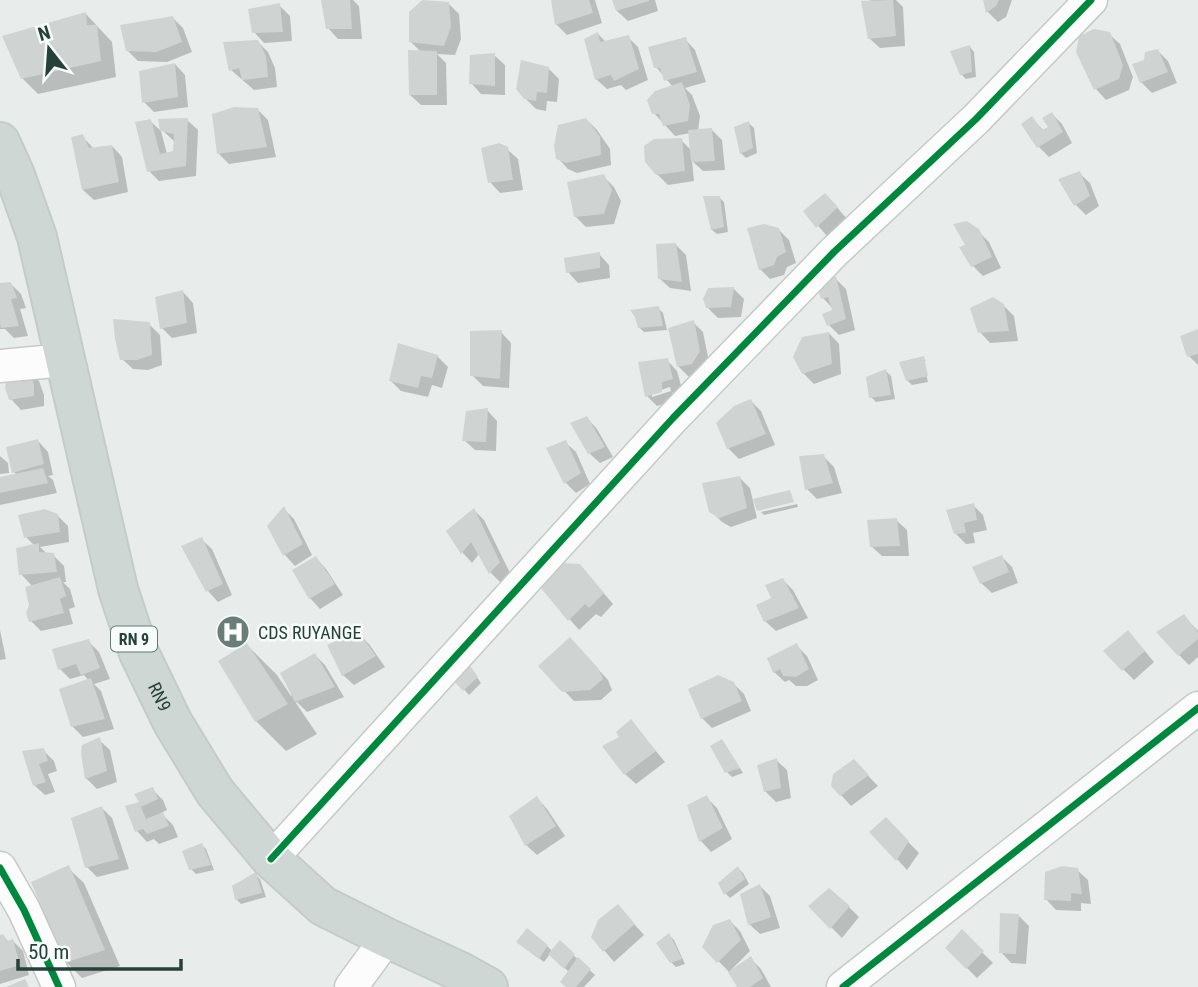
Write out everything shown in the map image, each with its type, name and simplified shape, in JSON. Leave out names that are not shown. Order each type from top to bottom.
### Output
[{"type":"main road","name":"RN9","points":[[0,142],[37,237],[118,589],[139,653],[173,723],[215,792],[271,859],[323,906],[488,987]]},
{"type":"street","points":[[271,859],[673,418],[834,252],[976,119],[1091,0]]},
{"type":"street","points":[[0,366],[65,360]]},
{"type":"street","points":[[843,987],[1198,708]]},
{"type":"street","points":[[0,868],[24,910],[59,987]]},
{"type":"street","points":[[351,987],[387,938]]},
{"type":"building","points":[[321,0],[350,0],[352,29],[326,29]]},
{"type":"building","points":[[422,0],[449,2],[451,27],[444,46],[409,42],[409,12]]},
{"type":"building","points":[[551,0],[589,0],[593,13],[555,25]]},
{"type":"building","points":[[612,0],[649,0],[649,1],[616,11]]},
{"type":"building","points":[[893,0],[896,36],[868,39],[861,1]]},
{"type":"building","points":[[983,0],[999,0],[996,6],[986,13]]},
{"type":"building","points":[[280,3],[283,32],[252,33],[248,9]]},
{"type":"building","points":[[86,12],[87,25],[97,25],[101,61],[21,79],[2,36]]},
{"type":"building","points":[[173,16],[182,42],[156,52],[126,51],[120,25]]},
{"type":"building","points":[[1094,29],[1110,32],[1123,65],[1119,79],[1094,90],[1076,52],[1079,36]]},
{"type":"building","points":[[598,32],[600,42],[629,35],[639,69],[614,81],[611,75],[595,80],[584,39]]},
{"type":"building","points":[[686,37],[697,72],[664,81],[660,68],[654,68],[648,47]]},
{"type":"building","points":[[258,40],[266,56],[268,77],[242,80],[239,68],[229,71],[223,42]]},
{"type":"building","points":[[970,45],[972,72],[960,75],[950,51]]},
{"type":"building","points":[[1158,49],[1168,72],[1140,83],[1132,64],[1144,60],[1145,52]]},
{"type":"building","points":[[408,50],[437,51],[437,95],[409,95]]},
{"type":"building","points":[[495,53],[495,86],[469,84],[470,55]]},
{"type":"building","points":[[521,60],[549,67],[547,93],[537,92],[536,101],[524,99],[516,89]]},
{"type":"building","points":[[175,63],[178,97],[142,103],[139,71]]},
{"type":"building","points":[[682,82],[690,105],[688,121],[663,126],[659,114],[652,114],[647,100],[655,91]]},
{"type":"building","points":[[234,107],[258,108],[267,147],[217,154],[212,114]]},
{"type":"building","points":[[1052,112],[1063,132],[1037,148],[1021,124],[1032,116],[1042,130],[1048,127],[1042,118]]},
{"type":"building","points":[[188,118],[186,166],[147,172],[135,122],[151,119],[160,154],[173,151],[174,134],[160,131],[158,119]]},
{"type":"building","points":[[586,118],[600,137],[601,155],[566,163],[556,159],[554,146],[558,125]]},
{"type":"building","points":[[749,121],[753,148],[740,154],[734,127]]},
{"type":"building","points":[[712,128],[715,161],[691,162],[688,130]]},
{"type":"building","points":[[83,134],[89,148],[112,145],[119,182],[82,190],[71,137]]},
{"type":"building","points":[[682,138],[685,171],[656,175],[645,162],[644,146],[654,139]]},
{"type":"building","points":[[499,143],[508,147],[513,180],[488,183],[481,148]]},
{"type":"building","points":[[1080,171],[1090,196],[1074,206],[1058,179]]},
{"type":"building","points":[[604,174],[612,190],[604,214],[574,217],[567,182]]},
{"type":"building","points":[[825,193],[838,207],[816,228],[803,211]]},
{"type":"building","points":[[703,196],[720,196],[724,227],[711,230]]},
{"type":"building","points":[[967,221],[979,229],[992,257],[971,267],[959,247],[965,245],[953,224]]},
{"type":"building","points":[[764,224],[779,228],[786,252],[777,257],[774,265],[759,270],[747,228]]},
{"type":"building","points":[[676,243],[682,282],[658,279],[656,244]]},
{"type":"building","points":[[600,252],[600,268],[566,273],[564,258]]},
{"type":"building","points":[[836,276],[846,319],[827,326],[822,314],[832,310],[828,297],[821,299],[817,287]]},
{"type":"building","points":[[11,282],[17,298],[11,299],[19,326],[1,328],[0,283]]},
{"type":"building","points":[[734,287],[731,307],[706,308],[703,299],[708,288]]},
{"type":"building","points":[[183,290],[187,323],[160,329],[155,297]]},
{"type":"building","points":[[993,297],[1004,304],[1009,331],[978,333],[970,308]]},
{"type":"building","points":[[659,306],[663,326],[638,328],[630,310]]},
{"type":"building","points":[[113,319],[150,322],[152,355],[137,360],[120,360]]},
{"type":"building","points":[[694,320],[700,351],[692,364],[677,367],[668,328]]},
{"type":"building","points":[[1198,329],[1198,354],[1187,357],[1180,336]]},
{"type":"building","points":[[502,330],[500,379],[470,376],[470,331]]},
{"type":"building","points":[[829,332],[832,364],[802,374],[793,357],[802,337]]},
{"type":"building","points":[[398,343],[438,355],[432,378],[421,376],[418,388],[389,381]]},
{"type":"building","points":[[924,356],[928,376],[906,381],[899,362]]},
{"type":"building","points":[[668,358],[673,379],[662,382],[662,392],[645,397],[638,362]]},
{"type":"building","points":[[29,369],[34,384],[34,396],[9,400],[5,388],[7,373]]},
{"type":"building","points":[[886,369],[891,395],[869,398],[866,377]]},
{"type":"building","points":[[751,399],[766,434],[727,449],[716,423],[734,406]]},
{"type":"building","points":[[488,408],[486,442],[462,441],[466,411]]},
{"type":"building","points":[[587,416],[605,447],[588,454],[570,423]]},
{"type":"building","points":[[38,439],[44,464],[12,473],[6,447]]},
{"type":"building","points":[[566,440],[581,473],[564,484],[546,448]]},
{"type":"building","points":[[824,454],[833,483],[805,490],[799,456]]},
{"type":"building","points":[[43,468],[48,483],[0,493],[0,477]]},
{"type":"building","points":[[740,476],[747,508],[719,518],[709,512],[702,483]]},
{"type":"building","points":[[790,490],[794,502],[757,511],[753,499]]},
{"type":"building","points":[[974,503],[977,520],[964,523],[966,533],[954,534],[946,510]]},
{"type":"building","points":[[284,506],[303,544],[283,556],[267,526]]},
{"type":"building","points":[[474,508],[500,562],[489,574],[471,542],[461,554],[446,531]]},
{"type":"building","points":[[45,509],[58,514],[60,532],[24,538],[18,515]]},
{"type":"building","points":[[897,518],[900,546],[870,547],[867,520]]},
{"type":"building","points":[[202,537],[223,584],[206,592],[181,546]]},
{"type":"building","points":[[39,543],[39,552],[54,553],[57,572],[19,575],[16,548]]},
{"type":"building","points":[[1002,555],[1009,572],[980,584],[972,567]]},
{"type":"building","points":[[316,556],[335,584],[309,599],[292,570]]},
{"type":"building","points":[[563,563],[580,564],[604,593],[589,608],[585,604],[568,621],[541,588]]},
{"type":"building","points":[[60,577],[66,596],[60,599],[64,613],[29,622],[25,587]]},
{"type":"building","points":[[783,578],[799,608],[764,622],[756,605],[771,598],[765,585]]},
{"type":"building","points":[[1184,614],[1198,633],[1198,639],[1178,656],[1156,632]]},
{"type":"building","points":[[1128,630],[1145,651],[1122,671],[1103,651]]},
{"type":"building","points":[[358,631],[376,656],[342,676],[327,645]]},
{"type":"building","points":[[570,637],[598,668],[603,679],[590,690],[562,692],[538,666]]},
{"type":"building","points":[[89,639],[100,668],[81,675],[76,664],[58,670],[52,649]]},
{"type":"building","points":[[247,643],[288,704],[255,722],[218,661]]},
{"type":"building","points":[[797,643],[809,669],[796,677],[783,676],[780,669],[773,673],[767,658]]},
{"type":"building","points":[[315,653],[335,687],[295,702],[280,673]]},
{"type":"building","points":[[466,660],[478,677],[463,691],[450,677]]},
{"type":"building","points":[[718,675],[734,682],[742,701],[701,719],[688,689]]},
{"type":"building","points":[[91,678],[105,719],[71,727],[59,689]]},
{"type":"building","points":[[631,719],[656,751],[624,775],[602,746],[619,737],[616,732]]},
{"type":"building","points":[[100,737],[107,771],[85,779],[82,745]]},
{"type":"building","points":[[722,739],[740,768],[725,773],[710,746]]},
{"type":"building","points":[[44,748],[48,761],[39,764],[46,782],[33,786],[22,751]]},
{"type":"building","points":[[777,758],[781,788],[764,792],[757,765]]},
{"type":"building","points":[[854,759],[869,775],[840,796],[831,786],[833,774]]},
{"type":"building","points":[[153,787],[158,799],[141,807],[146,819],[163,812],[169,826],[147,834],[143,829],[135,832],[125,806],[139,802],[134,794]]},
{"type":"building","points":[[707,795],[723,828],[699,842],[687,805]]},
{"type":"building","points":[[537,796],[556,826],[525,846],[509,816]]},
{"type":"building","points":[[102,806],[119,859],[85,868],[71,818]]},
{"type":"building","points":[[886,817],[909,841],[896,861],[869,832]]},
{"type":"building","points":[[202,843],[211,865],[189,870],[182,851]]},
{"type":"building","points":[[69,865],[105,950],[64,963],[31,882]]},
{"type":"building","points":[[738,866],[745,879],[724,895],[718,883]]},
{"type":"building","points":[[1062,866],[1078,868],[1082,894],[1071,893],[1071,901],[1044,900],[1045,872]]},
{"type":"building","points":[[256,872],[262,893],[235,900],[232,886]]},
{"type":"building","points":[[760,884],[771,917],[748,925],[740,894]]},
{"type":"building","points":[[829,888],[850,906],[830,929],[808,906]]},
{"type":"building","points":[[618,904],[635,924],[603,952],[591,937],[598,920]]},
{"type":"building","points":[[1000,913],[1019,914],[1016,954],[999,953]]},
{"type":"building","points":[[730,919],[741,940],[717,963],[702,947],[713,925]]},
{"type":"building","points":[[527,928],[548,945],[539,959],[516,942]]},
{"type":"building","points":[[962,929],[984,951],[966,969],[945,948]]},
{"type":"building","points":[[669,933],[682,959],[670,963],[656,943]]},
{"type":"building","points":[[3,934],[7,941],[13,939],[20,965],[0,971],[0,935]]},
{"type":"building","points":[[560,940],[575,954],[564,969],[548,954]]},
{"type":"building","points":[[751,956],[763,978],[750,987],[737,987],[728,972]]},
{"type":"building","points":[[578,957],[591,969],[576,987],[566,987],[560,982]]},
{"type":"building","points":[[25,979],[29,987],[6,987]]},
{"type":"cycle path","points":[[271,859],[673,418],[834,252],[976,119],[1091,0]]},
{"type":"cycle path","points":[[843,987],[1198,708]]},
{"type":"cycle path","points":[[0,868],[24,910],[59,987]]},
{"type":"place","name":"CDS RUYANGE","points":[[233,632]]}]
